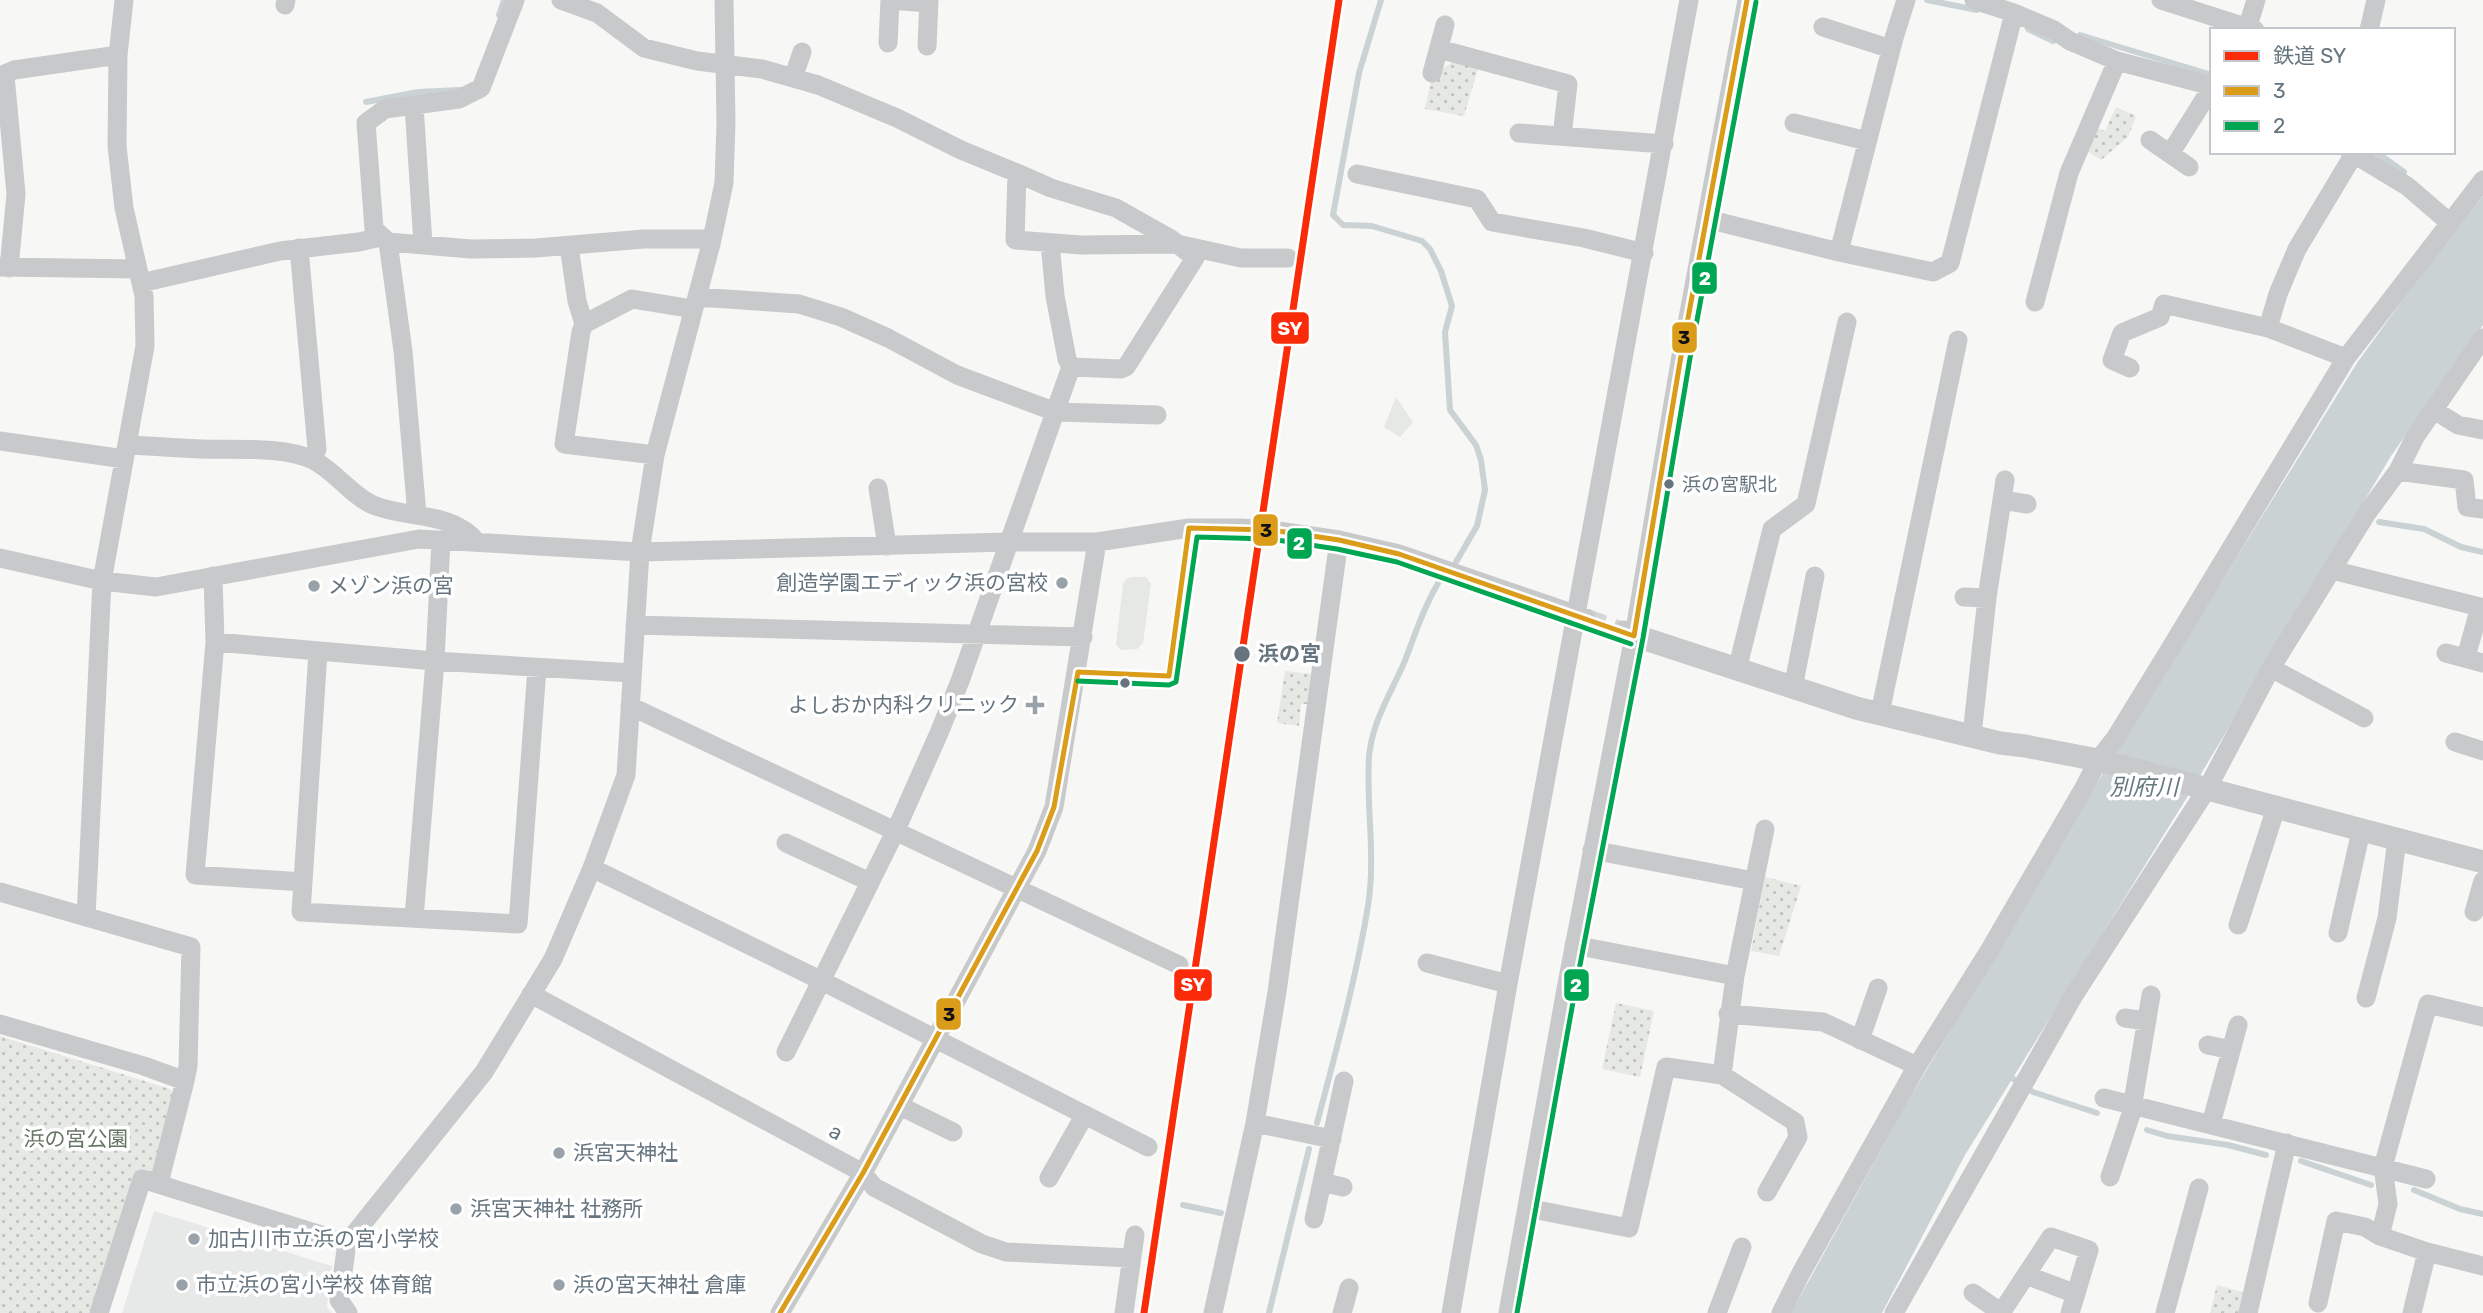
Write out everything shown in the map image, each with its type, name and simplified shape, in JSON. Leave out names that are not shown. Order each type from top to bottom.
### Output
[{"type":"street","points":[[86,917],[102,581],[145,346],[144,296],[119,177],[117,146],[118,55],[124,0]]},
{"type":"street","points":[[417,515],[403,351],[384,239],[374,229],[366,123],[385,109],[459,99],[481,88],[516,0]]},
{"type":"street","points":[[561,0],[597,13],[644,48],[697,61],[762,69],[851,98],[935,135],[961,150],[1051,188],[1116,208],[1162,233],[1195,258],[1132,361],[1121,369],[1071,367]]},
{"type":"street","points":[[348,1313],[339,1300],[347,1243],[484,1072],[553,959],[592,868],[626,775],[640,552],[655,455],[712,239],[724,183],[724,0]]},
{"type":"street","points":[[888,43],[890,0],[929,2],[927,46]]},
{"type":"street","points":[[1451,1313],[1508,984],[1581,616],[1689,0]]},
{"type":"street","points":[[1508,1313],[1629,634],[1747,0]]},
{"type":"street","points":[[1839,252],[1906,0]]},
{"type":"street","points":[[1973,0],[2014,13],[2117,61],[2210,85]]},
{"type":"street","points":[[2161,0],[2251,28],[2256,0]]},
{"type":"street","points":[[2369,28],[2376,0]]},
{"type":"street","points":[[1707,219],[1933,272],[1950,263],[2014,13]]},
{"type":"street","points":[[1432,73],[1445,25]]},
{"type":"street","points":[[1823,27],[1891,49]]},
{"type":"street","points":[[1439,49],[1568,84],[1562,136]]},
{"type":"street","points":[[793,78],[802,52]]},
{"type":"street","points":[[118,55],[14,70],[2,76],[7,170],[16,194],[4,268],[139,276],[299,248],[384,239],[471,249],[569,246],[644,239],[712,239]]},
{"type":"street","points":[[2035,302],[2069,173],[2117,61]]},
{"type":"street","points":[[2170,153],[2210,89]]},
{"type":"street","points":[[414,105],[423,244]]},
{"type":"street","points":[[1794,123],[1867,141]]},
{"type":"street","points":[[1518,134],[1664,144]]},
{"type":"street","points":[[2150,141],[2189,167]]},
{"type":"street","points":[[2268,328],[2277,294],[2297,249],[2351,154]]},
{"type":"street","points":[[2354,154],[2407,186],[2450,223]]},
{"type":"street","points":[[1017,173],[1015,240],[1081,245],[1177,244],[1241,258],[1288,258]]},
{"type":"street","points":[[1357,174],[1477,199],[1492,222],[1644,253]]},
{"type":"street","points":[[1781,1313],[1917,1066],[1989,951],[2098,760],[2116,737],[2346,358],[2483,180]]},
{"type":"street","points":[[786,1052],[897,830],[943,723],[1071,367],[1067,359],[1055,296],[1050,243]]},
{"type":"street","points":[[569,246],[577,301],[584,324],[564,444],[655,455]]},
{"type":"street","points":[[299,248],[317,449],[313,460]]},
{"type":"street","points":[[584,324],[632,299],[695,303],[799,304],[841,317],[888,338],[957,375],[1056,412],[1157,415]]},
{"type":"street","points":[[2130,368],[2112,360],[2122,332],[2160,317],[2164,304],[2268,328],[2346,358]]},
{"type":"street","points":[[1737,670],[1772,529],[1806,504],[1847,322]]},
{"type":"street","points":[[1894,1313],[2074,995],[2207,789],[2272,668],[2367,513],[2398,471],[2415,437],[2483,338]]},
{"type":"street","points":[[1880,713],[1958,340]]},
{"type":"street","points":[[2434,410],[2458,425],[2483,430]]},
{"type":"street","points":[[0,441],[125,452],[243,449],[293,454],[313,460],[372,505],[450,522],[469,532],[477,542]]},
{"type":"street","points":[[2398,471],[2464,480],[2467,507],[2483,509]]},
{"type":"street","points":[[1972,735],[1987,598],[2005,480]]},
{"type":"street","points":[[878,488],[887,546]]},
{"type":"street","points":[[2002,500],[2027,504]]},
{"type":"street","points":[[0,558],[102,581],[156,587],[419,539],[640,552],[1097,542],[1189,528],[1271,530],[1339,540],[1399,554],[1581,616]]},
{"type":"street","points":[[414,918],[435,661],[441,540]]},
{"type":"street","points":[[1213,1313],[1255,1123],[1277,992],[1339,540]]},
{"type":"street","points":[[780,1313],[863,1173],[1037,851],[1054,807],[1097,542]]},
{"type":"street","points":[[2332,570],[2482,608],[2475,660],[2446,653]]},
{"type":"street","points":[[213,576],[215,642],[195,875],[303,882]]},
{"type":"street","points":[[1793,688],[1815,576]]},
{"type":"street","points":[[1964,597],[1987,598]]},
{"type":"street","points":[[635,625],[1083,637]]},
{"type":"street","points":[[1629,634],[1793,688],[1880,713],[2000,743],[2098,760],[2483,862]]},
{"type":"street","points":[[215,642],[435,661],[632,673]]},
{"type":"street","points":[[318,652],[301,912],[518,924],[537,668]]},
{"type":"street","points":[[2272,668],[2364,718]]},
{"type":"street","points":[[630,706],[1178,965]]},
{"type":"street","points":[[2455,742],[2483,751]]},
{"type":"street","points":[[2238,925],[2276,808]]},
{"type":"street","points":[[1722,1075],[1728,1014],[1765,829]]},
{"type":"street","points":[[2338,933],[2361,831]]},
{"type":"street","points":[[2367,998],[2387,918],[2397,839]]},
{"type":"street","points":[[786,843],[870,882]]},
{"type":"street","points":[[1592,850],[1754,881]]},
{"type":"street","points":[[592,868],[822,981],[1148,1147]]},
{"type":"street","points":[[2474,912],[2483,881]]},
{"type":"street","points":[[0,892],[191,947],[188,1066],[159,1183]]},
{"type":"street","points":[[1574,945],[1735,976]]},
{"type":"street","points":[[1427,964],[1508,984]]},
{"type":"street","points":[[1860,1040],[1878,988]]},
{"type":"street","name":"a","points":[[531,994],[863,1173],[874,1187],[982,1244],[1006,1252],[1131,1258]]},
{"type":"street","points":[[2110,1177],[2130,1117],[2151,995]]},
{"type":"street","points":[[2379,1236],[2388,1204],[2384,1172],[2428,1004],[2483,1017]]},
{"type":"street","points":[[1728,1014],[1823,1022],[1917,1066]]},
{"type":"street","points":[[2125,1018],[2147,1021]]},
{"type":"street","points":[[0,1024],[144,1066],[185,1081]]},
{"type":"street","points":[[2211,1124],[2238,1024]]},
{"type":"street","points":[[2208,1045],[2231,1051]]},
{"type":"street","points":[[1527,1208],[1629,1228],[1666,1067],[1722,1075],[1795,1122],[1798,1138],[1767,1192]]},
{"type":"street","points":[[1314,1219],[1344,1081]]},
{"type":"street","points":[[2104,1098],[2130,1117],[2211,1124],[2384,1172],[2426,1179]]},
{"type":"street","points":[[900,1106],[953,1132]]},
{"type":"street","points":[[1049,1178],[1084,1116]]},
{"type":"street","points":[[1255,1123],[1332,1139]]},
{"type":"street","points":[[2248,1313],[2287,1143]]},
{"type":"street","points":[[99,1313],[142,1179],[347,1243]]},
{"type":"street","points":[[1322,1182],[1343,1187]]},
{"type":"street","points":[[2165,1313],[2199,1188]]},
{"type":"street","points":[[2318,1303],[2336,1221],[2365,1227],[2379,1236],[2427,1252],[2483,1266]]},
{"type":"street","points":[[1124,1313],[1135,1235]]},
{"type":"street","points":[[1973,1293],[2001,1313],[2026,1275],[2051,1237],[2089,1250],[2073,1304],[2026,1275]]},
{"type":"street","points":[[1717,1313],[1726,1263],[1742,1247]]},
{"type":"street","points":[[2412,1313],[2427,1252]]},
{"type":"street","points":[[1342,1313],[1349,1288]]},
{"type":"shaded area","name":"加古川市立浜の宮小学校","points":[[154,1211],[332,1266],[327,1307],[332,1313],[122,1313]]},
{"type":"green space","points":[[1454,61],[1478,69],[1464,116],[1425,109],[1432,76]]},
{"type":"green space","points":[[2116,107],[2136,116],[2128,137],[2101,160],[2087,151],[2097,128],[2105,131]]},
{"type":"green space","points":[[1396,397],[1413,422],[1400,437],[1384,427]]},
{"type":"green space","points":[[1132,577],[1146,577],[1151,584],[1143,643],[1137,649],[1121,650],[1116,645],[1123,583]]},
{"type":"green space","points":[[1285,671],[1311,674],[1307,704],[1301,704],[1299,726],[1277,723]]},
{"type":"green space","points":[[1765,877],[1801,886],[1779,956],[1751,951]]},
{"type":"green space","points":[[1616,1003],[1654,1011],[1640,1077],[1602,1069]]},
{"type":"green space","name":"浜の宮公園","points":[[0,1036],[170,1089],[176,1096],[161,1164],[128,1193],[89,1313],[0,1313]]},
{"type":"green space","points":[[2217,1285],[2246,1293],[2240,1313],[2210,1313]]},
{"type":"water","name":"別府川","points":[[2483,196],[2483,325],[2391,456],[2186,799],[1965,1155],[1882,1313],[1791,1313],[1904,1108],[2100,778],[2357,363],[2435,255]]},
{"type":"waterway","points":[[499,15],[504,0]]},
{"type":"waterway","points":[[1381,0],[1359,73],[1333,215],[1343,225],[1372,226],[1422,241],[1430,249],[1441,271],[1452,306],[1445,332],[1450,410],[1476,445],[1485,490],[1477,526],[1456,562]]},
{"type":"waterway","points":[[1927,0],[1977,10]]},
{"type":"waterway","points":[[2028,29],[2053,41],[2060,38]]},
{"type":"waterway","points":[[2080,35],[2210,74]]},
{"type":"waterway","points":[[366,102],[418,92],[460,90]]},
{"type":"waterway","points":[[2379,154],[2404,172]]},
{"type":"waterway","points":[[2379,522],[2424,529],[2461,547],[2483,552]]},
{"type":"waterway","points":[[1317,1123],[1352,988],[1368,906],[1371,868],[1368,776],[1371,744],[1382,709],[1404,663],[1424,610],[1440,580]]},
{"type":"waterway","points":[[2006,1074],[2033,1092],[2097,1113]]},
{"type":"waterway","points":[[2147,1130],[2266,1155]]},
{"type":"waterway","points":[[1269,1313],[1309,1149]]},
{"type":"waterway","points":[[2301,1161],[2371,1185]]},
{"type":"waterway","points":[[2414,1190],[2460,1209],[2483,1214]]},
{"type":"waterway","points":[[1183,1205],[1221,1213]]},
{"type":"tunnel","points":[[1586,618],[1624,632]]},
{"type":"rail line","name":"SY","points":[[1144,1313],[1339,0]]},
{"type":"transit line","name":"3","points":[[780,1313],[863,1173],[1037,851],[1054,807],[1078,672],[1169,676],[1189,528],[1271,530],[1339,540],[1399,554],[1634,636],[1681,356],[1747,0]]},
{"type":"transit line","name":"2","points":[[1517,1313],[1643,638],[1690,358],[1756,2]]},
{"type":"transit line","name":"2","points":[[1078,681],[1169,685],[1176,682],[1197,537],[1270,539],[1397,562],[1631,644]]},
{"type":"place","name":"浜の宮駅北","points":[[1669,484]]},
{"type":"place","name":"創造学園エディック浜の宮校","points":[[1062,583]]},
{"type":"place","name":"メゾン浜の宮","points":[[314,586]]},
{"type":"place","name":"浜の宮","points":[[1242,654]]},
{"type":"place","name":"よしおか内科クリニック","points":[[1035,705]]},
{"type":"place","name":"浜宮天神社","points":[[559,1153]]},
{"type":"place","name":"浜宮天神社 社務所","points":[[456,1209]]},
{"type":"place","name":"加古川市立浜の宮小学校","points":[[194,1239]]},
{"type":"place","name":"市立浜の宮小学校 体育館","points":[[182,1285]]},
{"type":"place","name":"浜の宮天神社 倉庫","points":[[559,1285]]}]
